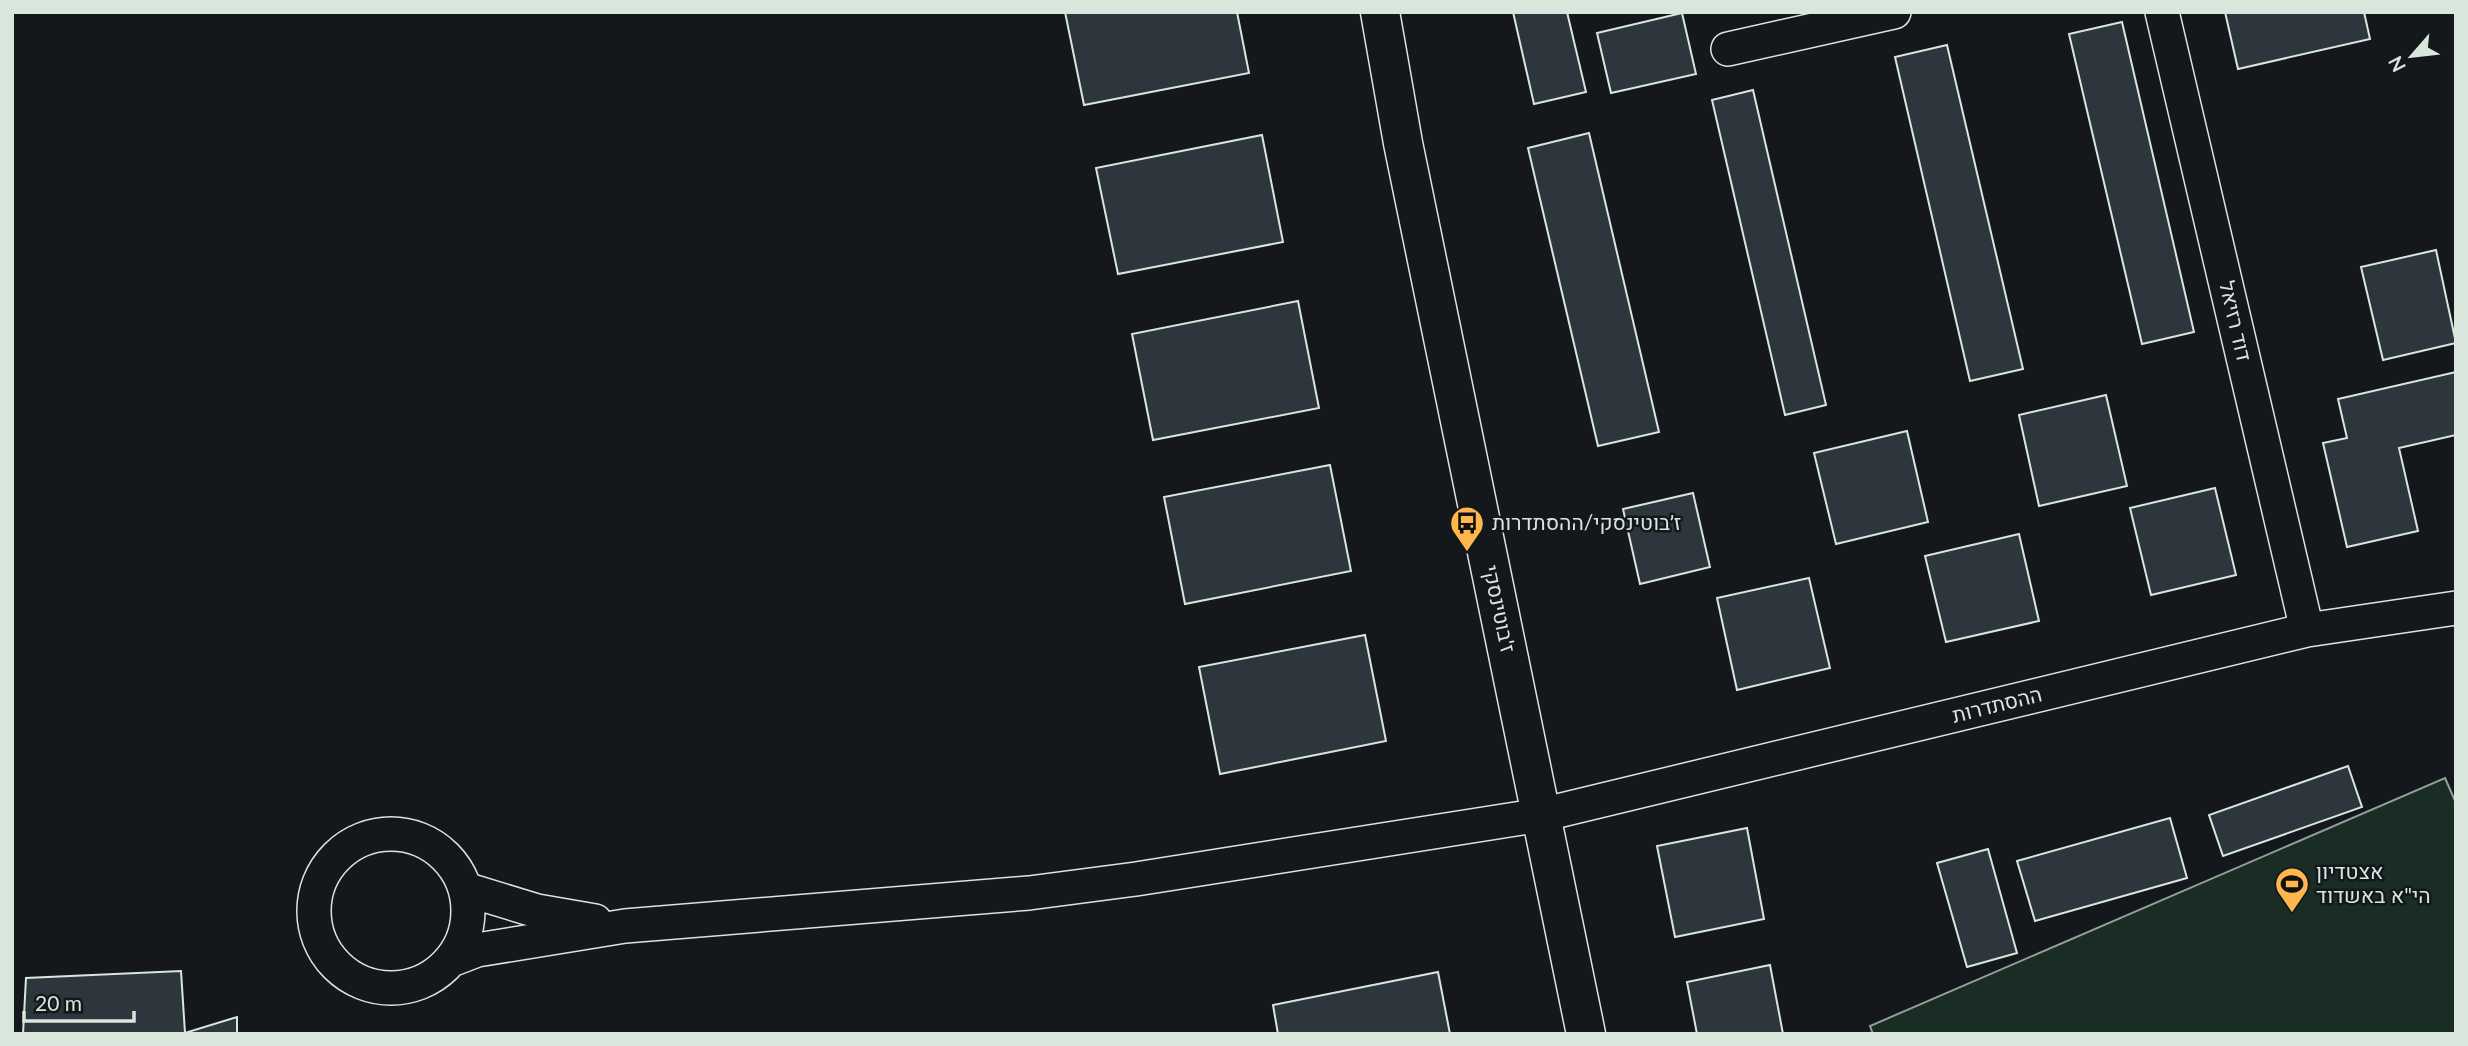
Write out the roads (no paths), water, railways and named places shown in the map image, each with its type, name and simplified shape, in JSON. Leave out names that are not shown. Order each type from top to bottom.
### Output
[{"type":"street","name":"ז'בוטינסקי","points":[[1358,12],[1403,143]]},
{"type":"street","name":"ז'בוטינסקי","points":[[1380,12],[1403,143],[1586,1034]]},
{"type":"street","name":"דוד רזיאל","points":[[2162,12],[2307,630]]},
{"type":"street","points":[[1728,49],[1881,14]]},
{"type":"street","name":"ההסתדרות","points":[[625,926],[1029,893],[1136,879],[1541,815],[2307,630],[2456,608]]},
{"type":"street","points":[[451,960],[467,926],[465,889],[446,856],[430,844],[411,836],[390,834],[369,837],[350,846],[326,870],[317,891],[314,913],[318,935],[328,955],[345,973],[370,985],[396,989],[421,983],[451,960],[491,947],[625,926]]},
{"type":"street","points":[[465,889],[537,911],[625,926]]},
{"type":"place","name":"ז׳בוטינסקי/ההסתדרות","points":[[1467,553]]},
{"type":"place","name":"אצטדיון הי\"א באשדוד","points":[[2292,914]]}]
